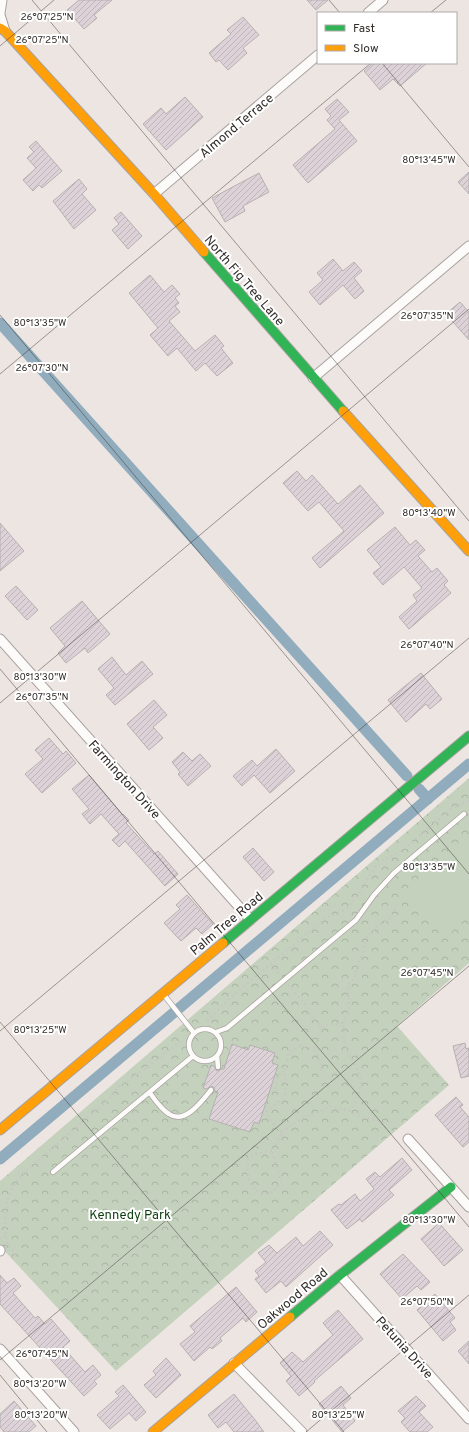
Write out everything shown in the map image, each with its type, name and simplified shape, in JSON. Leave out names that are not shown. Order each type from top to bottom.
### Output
[{"type":"street","points":[[2,0],[0,14],[3,29]]},
{"type":"street","points":[[369,12],[383,0]]},
{"type":"street","name":"North Fig Tree Lane","points":[[3,29],[154,194],[313,378],[469,550]]},
{"type":"street","name":"Almond Terrace","points":[[154,194],[317,56]]},
{"type":"street","points":[[313,378],[469,246]]},
{"type":"street","name":"Farmington Drive","points":[[0,639],[250,919]]},
{"type":"street","name":"Palm Tree Road","points":[[0,1130],[165,997],[250,919],[469,736]]},
{"type":"street","points":[[408,1139],[469,1207]]},
{"type":"street","name":"Oakwood Road","points":[[153,1432],[340,1275],[451,1187]]},
{"type":"street","name":"Petunia Drive","points":[[340,1275],[469,1419]]},
{"type":"street","points":[[0,1349],[74,1432]]},
{"type":"street","points":[[234,1363],[302,1432]]},
{"type":"lane","points":[[216,1032],[227,1028],[356,920],[374,895],[394,873],[464,814]]},
{"type":"lane","points":[[165,997],[194,1033]]},
{"type":"lane","points":[[207,1028],[216,1032],[222,1041],[220,1052],[217,1056],[208,1061],[197,1060],[193,1056],[189,1047],[189,1042],[194,1033],[207,1028]]},
{"type":"lane","points":[[53,1172],[193,1056]]},
{"type":"lane","points":[[217,1056],[218,1067]]},
{"type":"lane","points":[[150,1093],[164,1111],[175,1117],[188,1114],[201,1103],[211,1090]]},
{"type":"path","points":[[207,1021],[230,998],[316,926],[326,918],[346,909],[356,898],[375,867],[382,861],[404,849],[451,809],[469,801]]},
{"type":"path","points":[[350,1111],[357,1102],[360,1089],[359,1074],[349,1056],[346,1046],[343,1023],[349,1008],[348,985],[354,979],[366,937],[376,927],[391,918],[396,906]]},
{"type":"path","points":[[288,984],[307,1006],[313,1019],[321,1026],[343,1023]]},
{"type":"path","points":[[313,1049],[320,1036],[321,1026]]},
{"type":"path","points":[[12,1258],[15,1253],[7,1243],[5,1213],[10,1192],[21,1175],[106,1102],[120,1085],[145,1069],[183,1039]]},
{"type":"path","points":[[282,1134],[269,1119],[267,1111],[284,1097],[286,1086],[285,1071],[290,1052],[300,1046],[313,1049],[319,1057],[322,1074]]},
{"type":"path","points":[[275,1089],[278,1075],[285,1071]]},
{"type":"path","points":[[272,1151],[255,1154],[248,1160],[247,1173],[251,1185],[261,1194],[274,1192],[281,1183],[272,1151],[282,1134],[295,1122],[331,1106],[379,1121],[391,1134]]},
{"type":"path","points":[[0,1239],[6,1235]]},
{"type":"path","points":[[2,1249],[7,1243]]},
{"type":"green space","name":"Kennedy Park","points":[[469,778],[469,963],[397,1026],[449,1085],[116,1371],[0,1246],[0,1181]]},
{"type":"green space","points":[[469,835],[469,916],[447,936],[407,891]]},
{"type":"building","points":[[79,0],[112,0],[94,15],[97,18],[84,29],[67,10]]},
{"type":"building","points":[[307,0],[328,0],[316,10]]},
{"type":"building","points":[[243,17],[259,35],[243,48],[247,53],[228,70],[219,60],[216,62],[209,53],[231,34],[227,30]]},
{"type":"building","points":[[372,64],[426,64],[400,86],[393,79],[380,90],[364,71]]},
{"type":"building","points":[[185,97],[203,117],[166,150],[143,124],[161,108],[166,114]]},
{"type":"building","points":[[337,99],[349,112],[339,120],[357,141],[308,183],[293,165],[335,129],[327,120],[331,116],[325,109]]},
{"type":"building","points":[[36,141],[62,171],[42,188],[39,185],[33,191],[23,180],[36,168],[27,158],[34,152],[29,147]]},
{"type":"building","points":[[469,172],[469,194],[458,182]]},
{"type":"building","points":[[259,173],[269,192],[243,206],[245,211],[225,222],[212,198]]},
{"type":"building","points":[[79,179],[87,189],[82,194],[96,210],[74,229],[53,201]]},
{"type":"building","points":[[121,212],[142,236],[128,249],[112,230],[119,224],[114,218]]},
{"type":"building","points":[[333,259],[343,271],[354,262],[362,271],[354,278],[364,291],[355,299],[343,285],[320,305],[309,292],[323,280],[317,273]]},
{"type":"building","points":[[150,275],[164,292],[172,285],[180,294],[175,298],[179,303],[175,306],[180,312],[169,321],[195,351],[215,335],[224,346],[221,348],[233,363],[217,376],[205,363],[196,371],[177,348],[168,356],[150,335],[158,328],[129,293]]},
{"type":"building","points":[[460,302],[469,312],[469,340],[446,314]]},
{"type":"building","points":[[297,471],[306,481],[312,475],[338,504],[360,485],[384,513],[320,568],[312,558],[344,531],[319,502],[308,511],[283,483]]},
{"type":"building","points":[[0,523],[24,551],[0,571]]},
{"type":"building","points":[[395,527],[410,545],[416,540],[425,550],[418,556],[432,572],[437,568],[448,581],[444,585],[451,593],[409,629],[399,617],[417,601],[413,595],[422,588],[404,567],[383,585],[373,573],[381,567],[367,550]]},
{"type":"building","points":[[16,586],[38,610],[27,620],[5,596]]},
{"type":"building","points":[[82,601],[110,634],[88,653],[85,648],[66,663],[58,653],[65,646],[50,628]]},
{"type":"building","points":[[112,657],[126,675],[142,661],[153,674],[115,705],[106,695],[114,688],[98,669]]},
{"type":"building","points":[[421,673],[442,699],[430,709],[426,704],[406,722],[388,700]]},
{"type":"building","points":[[154,700],[167,715],[153,727],[163,738],[149,750],[127,724]]},
{"type":"building","points":[[49,738],[63,754],[66,751],[76,763],[42,793],[25,774],[43,759],[35,750]]},
{"type":"building","points":[[276,749],[295,771],[270,793],[254,775],[242,786],[233,776],[252,760],[257,766]]},
{"type":"building","points":[[183,752],[192,761],[200,754],[211,766],[188,786],[178,774],[180,772],[172,762]]},
{"type":"building","points":[[89,775],[129,820],[126,823],[154,854],[158,851],[178,874],[165,886],[125,841],[119,847],[112,840],[119,834],[101,814],[90,824],[82,814],[89,809],[72,789]]},
{"type":"building","points":[[253,848],[274,872],[264,881],[243,857]]},
{"type":"building","points":[[187,895],[213,924],[202,934],[196,928],[181,941],[164,923],[180,909],[176,905]]},
{"type":"building","points":[[465,1043],[466,1049],[469,1048],[469,1076],[461,1078],[453,1046]]},
{"type":"building","points":[[232,1044],[248,1050],[250,1045],[275,1053],[272,1063],[278,1065],[259,1124],[254,1122],[250,1132],[209,1119],[218,1092],[215,1091],[212,1086],[207,1089],[203,1088],[211,1065],[214,1066],[217,1071],[224,1069]]},
{"type":"building","points":[[456,1097],[463,1105],[460,1107],[469,1117],[469,1142],[463,1147],[435,1115]]},
{"type":"building","points":[[402,1158],[412,1170],[389,1190],[394,1195],[362,1222],[360,1219],[347,1229],[331,1210],[339,1204],[341,1205],[355,1194],[360,1201],[374,1189],[366,1179],[375,1172],[380,1177]]},
{"type":"building","points":[[439,1223],[463,1250],[444,1266],[421,1239]]},
{"type":"building","points":[[320,1231],[333,1245],[286,1287],[281,1281],[266,1293],[255,1279],[259,1276],[255,1271],[266,1262],[258,1253],[269,1245],[277,1253],[296,1237],[303,1246]]},
{"type":"building","points":[[403,1254],[430,1282],[421,1290],[417,1286],[402,1299],[380,1274]]},
{"type":"building","points":[[0,1275],[7,1283],[14,1278],[21,1286],[13,1293],[35,1318],[38,1316],[45,1324],[51,1319],[70,1341],[63,1347],[85,1372],[93,1365],[101,1375],[94,1381],[97,1384],[84,1396],[0,1304]]},
{"type":"building","points":[[236,1287],[257,1312],[246,1322],[243,1318],[220,1338],[222,1341],[212,1349],[210,1347],[194,1361],[180,1344],[195,1332],[190,1326]]},
{"type":"building","points":[[435,1294],[455,1318],[450,1322],[456,1330],[443,1341],[417,1310]]},
{"type":"building","points":[[338,1310],[363,1339],[314,1381],[315,1382],[299,1396],[286,1381],[291,1376],[280,1363],[292,1352],[303,1362],[333,1335],[323,1323]]},
{"type":"building","points":[[469,1341],[469,1364],[458,1351]]},
{"type":"building","points":[[166,1358],[181,1375],[156,1398],[144,1385],[156,1375],[153,1371]]},
{"type":"building","points":[[123,1385],[146,1412],[136,1421],[129,1413],[110,1429],[97,1415],[119,1396],[115,1392]]},
{"type":"building","points":[[341,1386],[351,1398],[343,1405],[355,1421],[342,1432],[319,1404]]},
{"type":"building","points":[[234,1394],[264,1432],[234,1432],[226,1422],[218,1428],[208,1415]]},
{"type":"building","points":[[416,1396],[426,1406],[419,1412],[433,1427],[427,1432],[410,1432],[401,1422],[405,1418],[398,1411]]},
{"type":"building","points":[[14,1401],[36,1426],[29,1432],[4,1432],[0,1427],[0,1414]]},
{"type":"waterway","points":[[0,323],[407,776]]},
{"type":"waterway","points":[[0,1159],[469,764]]},
{"type":"waterway","points":[[419,789],[428,799]]},
{"type":"traffic: fast","points":[[204,252],[343,411]]},
{"type":"traffic: fast","points":[[223,943],[469,736]]},
{"type":"traffic: fast","points":[[290,1317],[340,1275],[451,1187]]},
{"type":"traffic: slow","points":[[0,28],[5,31],[154,194],[204,252]]},
{"type":"traffic: slow","points":[[343,411],[469,551]]},
{"type":"traffic: slow","points":[[0,1130],[223,943]]},
{"type":"traffic: slow","points":[[153,1432],[290,1317]]}]
